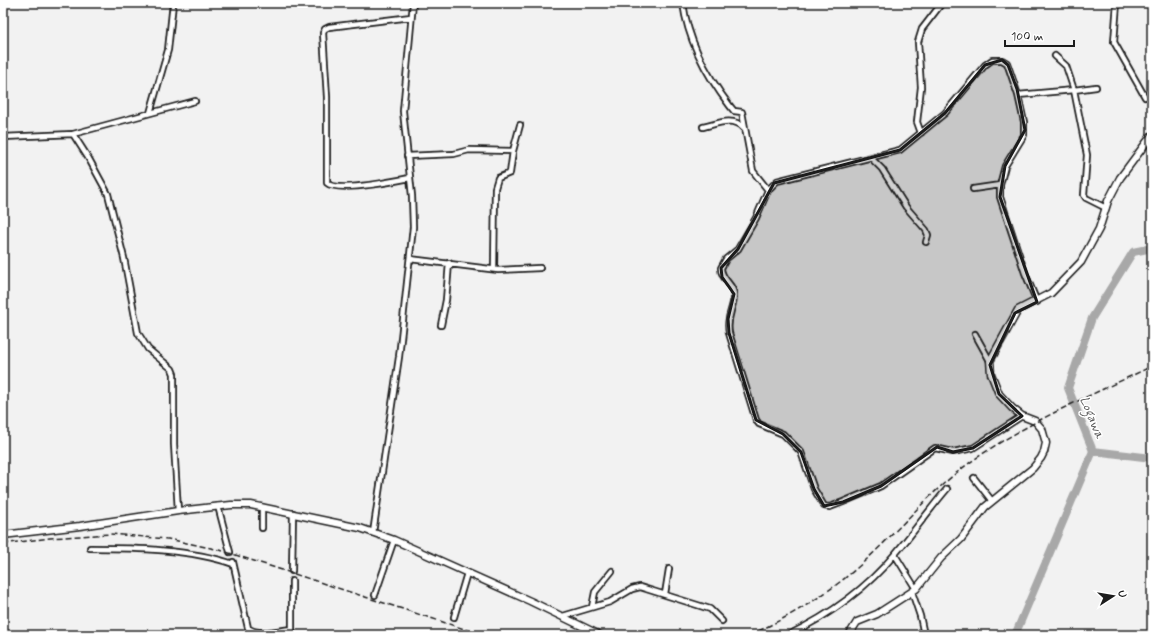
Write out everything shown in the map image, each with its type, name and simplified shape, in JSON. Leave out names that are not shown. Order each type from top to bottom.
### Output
[{"type":"street","points":[[150,113],[168,50],[173,3]]},
{"type":"street","points":[[373,533],[386,452],[410,259],[413,222],[403,111],[411,17],[414,3]]},
{"type":"street","points":[[683,3],[686,25],[696,50],[727,103],[734,111],[741,111],[753,171],[768,190]]},
{"type":"street","points":[[921,133],[917,122],[921,94],[919,36],[922,29],[942,3]]},
{"type":"street","points":[[1117,3],[1113,40],[1145,97]]},
{"type":"street","points":[[410,178],[350,186],[332,186],[327,183],[327,97],[323,33],[325,29],[329,27],[411,17]]},
{"type":"street","points":[[1055,56],[1066,66],[1074,90],[1086,155],[1084,195],[1086,198],[1104,207]]},
{"type":"street","points":[[1022,416],[973,448],[953,452],[935,448],[881,486],[830,507],[823,505],[814,490],[801,452],[783,434],[757,422],[730,339],[728,319],[734,294],[732,287],[722,277],[720,268],[726,259],[738,249],[756,218],[768,190],[774,183],[781,179],[900,150],[945,113],[981,68],[992,60],[1002,60],[1007,63],[1018,95],[1024,122],[1024,135],[1005,166],[1000,185],[1002,206],[1035,298]]},
{"type":"street","points":[[1018,95],[1096,87]]},
{"type":"street","points":[[3,138],[73,134],[195,101]]},
{"type":"street","points":[[703,127],[733,121],[740,123],[744,128]]},
{"type":"street","points":[[494,269],[495,188],[498,178],[510,173],[513,151],[520,125]]},
{"type":"street","points":[[73,134],[89,159],[108,194],[124,258],[138,334],[148,349],[170,368],[174,374],[174,444],[178,511]]},
{"type":"street","points":[[990,361],[1016,313],[1035,298],[1054,290],[1081,262],[1099,229],[1104,207],[1120,178],[1152,135]]},
{"type":"street","points":[[407,156],[454,154],[473,150],[513,151]]},
{"type":"street","points":[[871,158],[882,169],[906,207],[926,230],[928,235],[926,242]]},
{"type":"street","points":[[974,189],[1000,185]]},
{"type":"street","points":[[410,259],[494,269],[540,268]]},
{"type":"street","points":[[441,325],[446,300],[449,263]]},
{"type":"street","points":[[849,635],[857,622],[878,614],[889,605],[914,591],[941,558],[961,540],[980,513],[992,501],[1033,468],[1044,452],[1046,443],[1042,429],[1035,421],[1022,416],[999,394],[991,374],[990,361],[974,334]]},
{"type":"street","points":[[974,478],[992,501]]},
{"type":"street","points":[[788,635],[820,617],[859,590],[895,555],[947,489]]},
{"type":"street","points":[[3,535],[80,526],[178,511],[248,504],[360,528],[394,540],[563,616],[600,635]]},
{"type":"street","points":[[218,506],[230,552]]},
{"type":"street","points":[[262,507],[262,528]]},
{"type":"street","points":[[292,513],[292,571]]},
{"type":"street","points":[[375,595],[394,540]]},
{"type":"street","points":[[90,548],[137,548],[212,558],[233,563],[248,628],[252,631],[259,632],[292,629]]},
{"type":"street","points":[[895,555],[914,591],[924,635]]},
{"type":"street","points":[[665,594],[669,569]]},
{"type":"street","points":[[592,607],[595,592],[612,571]]},
{"type":"street","points":[[454,617],[467,573]]},
{"type":"street","points":[[292,581],[292,635]]},
{"type":"street","points":[[563,616],[610,602],[636,587],[643,587],[710,609],[722,620]]},
{"type":"highlighted area","points":[[1002,60],[1008,65],[1017,89],[1025,130],[1005,166],[1000,197],[1037,302],[1015,313],[990,365],[999,394],[1022,416],[973,448],[953,452],[937,447],[881,486],[843,502],[824,506],[814,489],[801,452],[783,434],[756,420],[729,333],[728,319],[734,294],[722,277],[721,268],[738,249],[774,183],[900,150],[945,113],[985,65]]},
{"type":"waterway","name":"Logawa","points":[[1015,635],[1093,451],[1068,388],[1092,318],[1133,252],[1152,248]]},
{"type":"waterway","points":[[1093,451],[1152,458]]},
{"type":"tunnel","points":[[230,552],[233,562]]},
{"type":"railway","points":[[750,635],[779,621],[806,605],[845,578],[871,555],[939,488],[989,449],[1034,423],[1152,366]]},
{"type":"railway","points":[[3,544],[50,538],[110,534],[168,539],[220,550],[483,635]]}]
